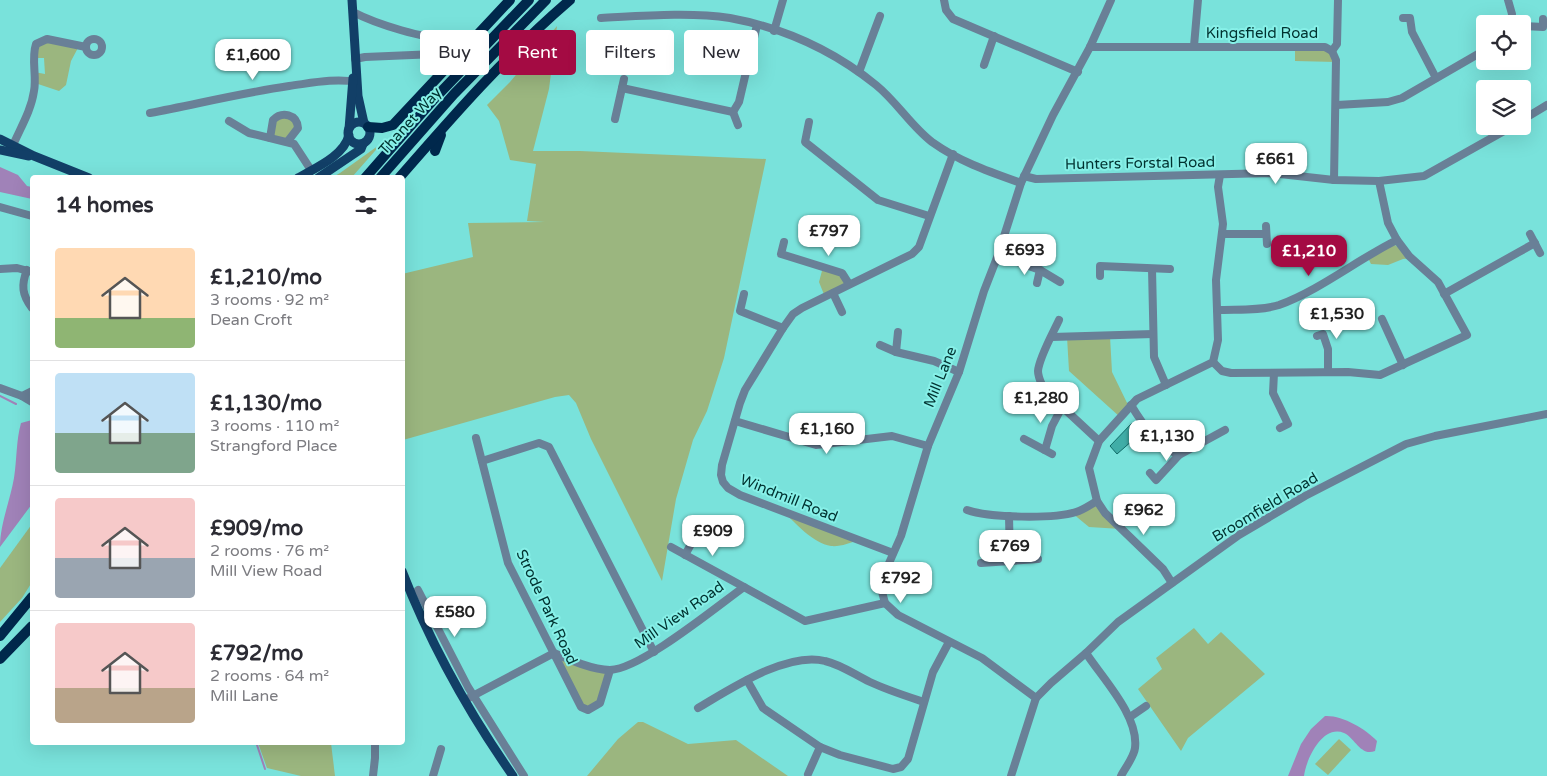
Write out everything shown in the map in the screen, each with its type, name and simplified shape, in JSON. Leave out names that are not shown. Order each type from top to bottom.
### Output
[{"type":"highway","points":[[366,125],[382,128],[393,125],[510,0]]},
{"type":"highway","name":"Thanet Way","points":[[368,175],[447,85],[529,0]]},
{"type":"highway","name":"Thanet Way","points":[[383,175],[454,94],[546,0]]},
{"type":"highway","points":[[402,175],[519,49],[570,0]]},
{"type":"highway","points":[[435,150],[437,142],[451,120]]},
{"type":"highway","points":[[0,636],[30,599]]},
{"type":"highway","points":[[0,659],[30,629]]},
{"type":"main road","points":[[303,175],[339,152],[347,144],[356,70],[352,0]]},
{"type":"main road","points":[[349,132],[352,142],[363,144],[370,137],[359,108],[355,82]]},
{"type":"main road","points":[[349,132],[355,123],[366,125]]},
{"type":"main road","points":[[0,140],[12,149],[82,175]]},
{"type":"main road","name":"Thanet Way","points":[[322,175],[361,149],[363,144]]},
{"type":"main road","points":[[0,150],[12,149]]},
{"type":"main road","points":[[405,578],[429,632],[513,776]]},
{"type":"street","points":[[774,31],[783,0]]},
{"type":"street","points":[[944,0],[946,10],[953,19],[1078,72]]},
{"type":"street","name":"Mill Lane","points":[[884,602],[881,588],[882,579],[911,505],[928,446],[958,372],[1023,180],[1053,115],[1078,72],[1111,0]]},
{"type":"street","points":[[1194,46],[1198,0]]},
{"type":"street","points":[[1332,52],[1337,44],[1338,0]]},
{"type":"street","points":[[1508,0],[1512,15]]},
{"type":"street","points":[[354,12],[376,23],[420,34]]},
{"type":"street","name":"Hunters Forstal Road","points":[[601,18],[645,16],[730,18],[809,41],[859,72],[877,86],[932,142],[967,163],[984,170],[1023,180],[1271,173],[1334,180],[1379,181],[1424,176],[1497,135]]},
{"type":"street","points":[[859,72],[880,16]]},
{"type":"street","points":[[1404,18],[1410,18],[1412,32],[1436,78]]},
{"type":"street","points":[[1531,26],[1543,27],[1543,18]]},
{"type":"street","points":[[732,112],[738,102],[757,25]]},
{"type":"street","points":[[984,65],[994,36]]},
{"type":"street","points":[[12,149],[29,110],[34,91],[36,44],[47,39],[86,47]]},
{"type":"street","name":"Kingsfield Road","points":[[1090,47],[1325,47],[1332,52],[1336,60],[1337,105],[1334,180]]},
{"type":"street","points":[[355,59],[365,56],[420,54]]},
{"type":"street","points":[[1337,105],[1388,102],[1402,98],[1476,55]]},
{"type":"street","points":[[150,113],[310,82],[325,80],[355,82]]},
{"type":"street","points":[[616,119],[623,84],[732,112]]},
{"type":"street","points":[[1531,115],[1547,105]]},
{"type":"street","points":[[732,112],[738,125]]},
{"type":"street","points":[[270,138],[273,120],[283,114],[290,115],[295,119],[298,128],[288,141]]},
{"type":"street","points":[[229,121],[249,132],[288,141],[296,146],[311,170]]},
{"type":"street","points":[[809,122],[804,142],[865,192],[878,200],[929,216]]},
{"type":"street","points":[[245,140],[249,132]]},
{"type":"street","name":"Windmill Road","points":[[893,553],[740,495],[728,488],[723,482],[722,466],[745,390],[793,314],[849,284],[912,254],[919,247],[953,154]]},
{"type":"street","points":[[1213,362],[1218,340],[1216,280],[1222,234],[1222,208],[1218,186],[1220,175]]},
{"type":"street","points":[[1213,362],[1222,371],[1231,373],[1328,372],[1380,376],[1466,335],[1438,282],[1408,256],[1397,240],[1388,223],[1379,181]]},
{"type":"street","points":[[1,209],[30,216]]},
{"type":"street","points":[[1222,234],[1266,230],[1267,244]]},
{"type":"street","points":[[1530,234],[1540,253]]},
{"type":"street","points":[[1217,310],[1261,308],[1278,305],[1329,280],[1397,240]]},
{"type":"street","points":[[784,242],[780,254],[842,273],[849,284]]},
{"type":"street","points":[[1444,294],[1535,243]]},
{"type":"street","points":[[998,255],[1040,270],[1060,282]]},
{"type":"street","points":[[1100,276],[1100,266],[1170,269]]},
{"type":"street","points":[[0,269],[17,268],[30,271],[23,281],[26,300],[30,305]]},
{"type":"street","points":[[1152,269],[1154,357],[1166,385]]},
{"type":"street","points":[[1037,283],[1040,270]]},
{"type":"street","points":[[833,293],[842,312]]},
{"type":"street","points":[[744,294],[740,311],[783,328]]},
{"type":"street","points":[[1382,319],[1403,365]]},
{"type":"street","points":[[1059,320],[1038,372],[1044,390],[1099,441]]},
{"type":"street","points":[[896,352],[898,332]]},
{"type":"street","points":[[1052,337],[1153,334]]},
{"type":"street","points":[[1317,336],[1323,334],[1328,348],[1328,372]]},
{"type":"street","points":[[880,345],[896,352],[934,361],[958,372]]},
{"type":"street","points":[[1172,583],[1163,570],[1104,513],[1097,501],[1089,468],[1099,441],[1137,399],[1213,362]]},
{"type":"street","points":[[1274,373],[1273,393],[1288,424],[1280,428]]},
{"type":"street","points":[[0,388],[30,401]]},
{"type":"street","points":[[22,396],[30,392]]},
{"type":"street","points":[[1131,405],[1149,431],[1168,450],[1179,455]]},
{"type":"street","points":[[1024,439],[1048,452],[1052,426],[1062,407]]},
{"type":"street","name":"Broomfield Road","points":[[1036,698],[1118,622],[1239,536],[1282,509],[1406,444],[1435,436],[1547,414]]},
{"type":"street","points":[[735,421],[816,445],[892,436],[928,446]]},
{"type":"street","points":[[1150,473],[1156,480],[1179,455],[1225,430]]},
{"type":"street","name":"Strode Park Road","points":[[476,438],[508,563],[581,707],[588,710],[600,703],[610,670]]},
{"type":"street","points":[[482,461],[539,443],[549,447],[654,652]]},
{"type":"street","points":[[967,510],[982,515],[1065,514],[1077,512],[1097,501]]},
{"type":"street","points":[[1009,516],[1010,561]]},
{"type":"street","points":[[684,555],[690,546]]},
{"type":"street","name":"Mill View Road","points":[[671,547],[805,621],[884,602]]},
{"type":"street","points":[[981,563],[1038,559]]},
{"type":"street","name":"Mill View Road","points":[[610,670],[637,661],[654,652],[744,587]]},
{"type":"street","points":[[418,590],[469,698],[524,776]]},
{"type":"street","points":[[884,602],[898,615],[982,658],[1036,698],[1011,776]]},
{"type":"street","points":[[747,680],[763,708],[820,747],[840,755],[893,770],[901,767],[908,759],[933,672],[949,642]]},
{"type":"street","points":[[469,698],[554,653],[575,662],[610,670]]},
{"type":"street","points":[[1086,653],[1130,717],[1135,731],[1135,750],[1120,776]]},
{"type":"street","points":[[698,708],[747,680],[778,666],[804,660],[823,660],[889,690],[924,702]]},
{"type":"street","points":[[1130,717],[1146,706]]},
{"type":"street","points":[[373,776],[375,745]]},
{"type":"street","points":[[808,774],[820,747]]},
{"type":"street","points":[[433,776],[441,749]]},
{"type":"green space","points":[[38,42],[79,46],[71,61],[66,85],[59,91],[35,83],[34,72],[45,74],[44,58],[34,58]]},
{"type":"green space","points":[[1295,47],[1325,47],[1336,62],[1295,61]]},
{"type":"green space","points":[[516,75],[551,75],[533,151],[580,151],[766,159],[724,358],[707,411],[693,440],[676,499],[662,581],[591,439],[576,403],[569,395],[555,397],[405,439],[405,273],[473,257],[468,223],[545,222],[527,221],[536,164],[510,160],[499,121],[487,105]]},
{"type":"green space","points":[[283,114],[298,123],[291,139],[275,138],[271,126]]},
{"type":"green space","points":[[382,143],[354,175],[336,175]]},
{"type":"green space","points":[[1395,245],[1412,258],[1403,259],[1388,265],[1371,264],[1367,256]]},
{"type":"green space","points":[[823,267],[842,273],[849,284],[825,297],[819,282]]},
{"type":"green space","points":[[1110,336],[1112,372],[1129,407],[1120,417],[1069,371],[1067,337]]},
{"type":"green space","points":[[1097,501],[1121,529],[1089,527],[1072,513]]},
{"type":"green space","points":[[783,511],[859,540],[838,546],[824,544],[805,532]]},
{"type":"green space","points":[[30,527],[30,585],[22,598],[0,622],[0,568]]},
{"type":"green space","points":[[1194,628],[1208,644],[1221,632],[1265,674],[1188,738],[1181,751],[1138,689],[1162,669],[1156,658]]},
{"type":"green space","points":[[554,653],[610,670],[595,707],[581,707]]},
{"type":"green space","points":[[638,722],[643,722],[688,744],[736,740],[788,776],[587,776],[618,739]]},
{"type":"green space","points":[[1339,739],[1351,750],[1328,775],[1315,764]]},
{"type":"green space","points":[[259,745],[331,745],[335,776],[301,776],[267,768]]},
{"type":"shaded area","points":[[0,167],[18,175],[27,186],[30,187],[30,199],[0,192]]},
{"type":"shaded area","points":[[30,421],[30,507],[0,547],[3,521],[14,478],[21,423]]},
{"type":"shaded area","points":[[1325,716],[1346,720],[1367,732],[1377,741],[1375,751],[1370,752],[1362,749],[1344,733],[1336,732],[1329,734],[1316,745],[1308,761],[1304,776],[1288,776],[1301,744],[1311,729]]},
{"type":"building","points":[[1132,423],[1141,433],[1117,454],[1110,446]]},
{"type":"waterway","points":[[0,396],[16,404]]},
{"type":"waterway","points":[[257,745],[265,769]]}]
